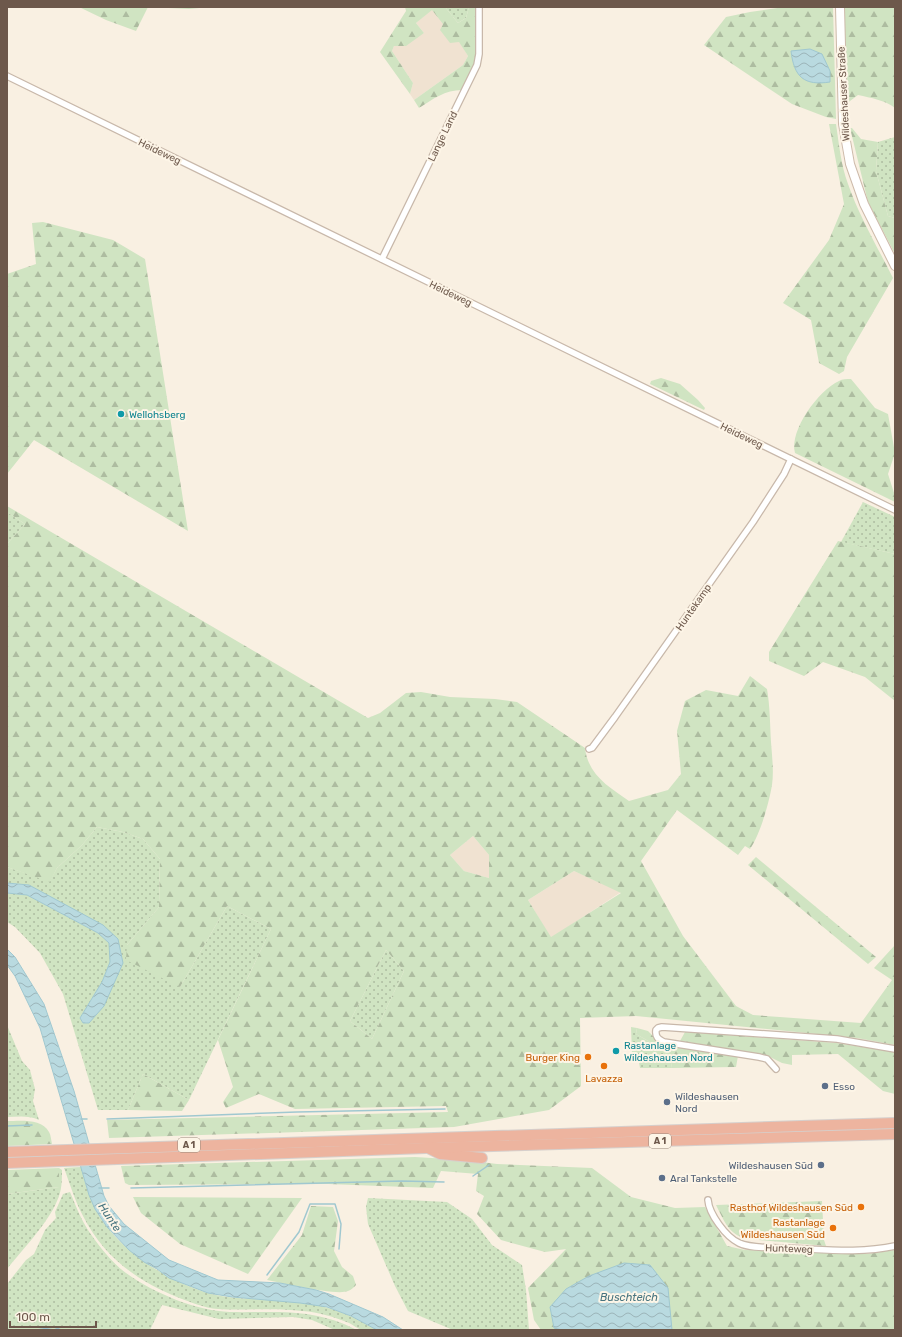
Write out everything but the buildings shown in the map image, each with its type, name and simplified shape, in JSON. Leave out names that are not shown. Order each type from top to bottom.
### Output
[{"type":"highway","name":"A 1","points":[[7,1152],[895,1123]]},
{"type":"highway","name":"A 1","points":[[7,1163],[426,1148],[895,1134]]},
{"type":"highway","points":[[426,1148],[440,1154],[482,1158]]},
{"type":"main road","name":"Wildeshauser Straße","points":[[840,7],[843,124],[849,159],[862,199],[895,266]]},
{"type":"street","name":"Lange Land","points":[[382,259],[476,65],[479,54],[479,7]]},
{"type":"street","name":"Heideweg","points":[[7,76],[895,510]]},
{"type":"street","name":"Huntekamp","points":[[589,749],[592,748],[615,717],[753,522],[784,474],[791,459]]},
{"type":"street","points":[[776,1069],[767,1059],[759,1057],[664,1042],[658,1040],[656,1030],[662,1027],[837,1039],[895,1049]]},
{"type":"street","name":"Hunteweg","points":[[708,1200],[708,1206],[723,1230],[730,1239],[740,1244],[760,1247],[867,1251],[895,1246]]},
{"type":"shaded area","points":[[432,9],[459,41],[468,56],[463,65],[414,100],[410,94],[413,83],[392,51],[394,46],[424,33],[416,23]]},
{"type":"shaded area","points":[[473,836],[489,855],[489,878],[464,871],[450,855]]},
{"type":"shaded area","points":[[574,871],[621,892],[551,938],[528,900]]},
{"type":"green space","points":[[79,7],[148,7],[136,31],[106,20]]},
{"type":"green space","points":[[148,7],[210,7],[189,9]]},
{"type":"green space","points":[[405,7],[445,7],[458,23],[466,18],[469,7],[477,7],[475,27],[476,62],[462,90],[445,93],[419,108],[414,100],[463,65],[468,56],[459,42],[450,43],[440,30],[443,24],[432,10],[416,23],[424,33],[406,46],[394,46],[392,51],[413,83],[410,94],[380,52],[406,11]]},
{"type":"green space","points":[[445,7],[469,7],[466,18],[458,23]]},
{"type":"green space","points":[[784,7],[833,7],[836,119],[826,117],[792,104],[704,45],[726,17]]},
{"type":"green space","points":[[843,7],[895,7],[895,108],[882,101],[858,95],[846,104]]},
{"type":"green space","points":[[829,124],[836,124],[842,162],[852,196],[893,278],[847,357],[844,371],[839,374],[819,363],[811,320],[783,303],[829,240],[844,204]]},
{"type":"green space","points":[[850,128],[852,128],[861,139],[878,142],[876,171],[888,216],[895,218],[895,254],[868,202]]},
{"type":"green space","points":[[895,137],[895,218],[888,216],[876,171],[878,142]]},
{"type":"green space","points":[[43,222],[113,240],[145,259],[188,531],[34,440],[7,474],[7,274],[36,264],[32,223]]},
{"type":"green space","points":[[661,378],[680,384],[698,400],[705,408],[704,410],[650,384],[651,381]]},
{"type":"green space","points":[[851,379],[875,408],[888,414],[895,453],[888,474],[895,496],[895,502],[795,453],[794,444],[797,433],[807,412],[831,386],[842,380]]},
{"type":"green space","points":[[863,502],[895,517],[895,554],[841,542]]},
{"type":"green space","points":[[7,506],[368,718],[380,713],[406,693],[421,692],[450,697],[495,699],[517,702],[585,748],[590,766],[595,773],[607,785],[629,801],[668,790],[681,774],[677,731],[685,701],[706,690],[738,696],[750,676],[767,689],[773,769],[769,801],[761,827],[754,843],[750,849],[745,846],[738,855],[677,810],[641,861],[683,936],[736,1006],[753,1015],[861,1023],[892,980],[874,968],[895,945],[895,1045],[857,1038],[636,1016],[580,1018],[581,1086],[549,1110],[454,1127],[109,1138],[107,1120],[448,1112],[446,1106],[295,1109],[259,1094],[226,1108],[223,1102],[233,1087],[218,1040],[271,929],[227,906],[180,987],[126,960],[127,945],[159,907],[160,859],[143,839],[123,832],[97,827],[82,845],[57,868],[50,882],[7,867],[7,544],[25,524],[7,512]],"holes":[[[473,836],[489,855],[489,878],[464,871],[450,855]],[[574,871],[621,893],[551,937],[528,900]],[[386,950],[404,971],[372,1039],[350,1021]]]},
{"type":"green space","points":[[7,512],[25,524],[7,544]]},
{"type":"green space","points":[[838,541],[895,554],[895,701],[865,677],[823,662],[804,676],[769,661],[769,652]]},
{"type":"green space","points":[[97,827],[123,832],[143,839],[160,859],[159,907],[127,945],[180,987],[227,906],[271,929],[189,1100],[143,1074],[128,1110],[98,1110],[63,994],[40,953],[15,927],[7,922],[7,893],[27,895],[98,933],[109,943],[110,962],[102,982],[80,1018],[83,1023],[89,1023],[118,939],[29,885],[7,883],[7,867],[50,881],[57,868],[82,845]]},
{"type":"green space","points":[[756,857],[876,957],[868,964],[748,865]]},
{"type":"green space","points":[[386,950],[404,971],[372,1039],[350,1021]]},
{"type":"green space","points":[[7,1025],[22,1061],[30,1070],[35,1089],[33,1101],[39,1120],[27,1117],[7,1117]]},
{"type":"green space","points":[[631,1027],[637,1028],[636,1034],[657,1046],[670,1057],[672,1068],[640,1068],[638,1057],[632,1054]]},
{"type":"green space","points":[[637,1028],[648,1031],[658,1041],[669,1046],[738,1056],[736,1067],[672,1068],[670,1057],[657,1046],[636,1034]]},
{"type":"green space","points":[[685,1032],[836,1043],[895,1052],[895,1094],[883,1091],[838,1054],[792,1055],[792,1065],[782,1063],[766,1055],[680,1041]]},
{"type":"green space","points":[[143,1074],[189,1100],[182,1111],[128,1110]]},
{"type":"green space","points":[[7,1121],[30,1121],[41,1124],[50,1133],[52,1144],[7,1146]]},
{"type":"green space","points":[[415,1157],[465,1160],[497,1164],[592,1168],[631,1197],[675,1208],[705,1207],[727,1246],[745,1250],[867,1254],[895,1250],[895,1330],[541,1330],[534,1320],[528,1288],[566,1249],[545,1252],[501,1240],[477,1214],[484,1196],[476,1191],[478,1174],[441,1171],[433,1188],[328,1184],[129,1185],[125,1183],[121,1166]]},
{"type":"green space","points":[[81,1167],[90,1198],[104,1223],[128,1249],[143,1261],[175,1280],[215,1295],[313,1304],[335,1310],[359,1320],[377,1330],[362,1330],[338,1319],[308,1312],[281,1309],[218,1309],[197,1304],[162,1291],[122,1266],[100,1243],[91,1230],[83,1216],[64,1168]]},
{"type":"green space","points":[[59,1168],[62,1170],[60,1193],[53,1209],[48,1218],[7,1269],[7,1194],[59,1187]]},
{"type":"green space","points":[[59,1168],[59,1187],[7,1194],[7,1170]]},
{"type":"green space","points":[[70,1192],[87,1228],[111,1260],[126,1273],[162,1294],[176,1300],[217,1311],[309,1314],[341,1323],[357,1330],[335,1330],[312,1320],[293,1317],[219,1319],[162,1305],[150,1330],[7,1330],[7,1284],[26,1260],[34,1254],[45,1230],[56,1218],[55,1212],[63,1194]]},
{"type":"green space","points":[[133,1197],[302,1198],[248,1274],[180,1244],[141,1213]]},
{"type":"green space","points":[[368,1198],[447,1202],[472,1219],[492,1245],[522,1265],[526,1290],[529,1330],[453,1330],[408,1311],[395,1286],[368,1224],[366,1207]]},
{"type":"green space","points":[[822,1201],[824,1240],[826,1246],[747,1239],[741,1237],[731,1231],[716,1205]]},
{"type":"green space","points":[[311,1206],[333,1207],[338,1221],[334,1251],[342,1267],[353,1276],[356,1285],[349,1291],[321,1291],[267,1280],[302,1235]]},
{"type":"water","points":[[810,49],[822,54],[830,71],[830,82],[821,83],[807,81],[798,73],[792,60],[791,51]]},
{"type":"water","points":[[7,883],[29,885],[103,925],[118,939],[123,963],[104,1006],[89,1023],[83,1023],[80,1018],[102,982],[110,962],[109,943],[98,933],[27,895],[7,893]]},
{"type":"water","name":"Hunte","points":[[7,949],[15,957],[44,1004],[74,1091],[104,1196],[109,1206],[124,1224],[169,1260],[218,1280],[280,1283],[316,1290],[383,1317],[403,1330],[377,1330],[351,1316],[327,1307],[208,1293],[169,1278],[144,1262],[129,1250],[107,1227],[95,1209],[89,1195],[40,1028],[15,976],[7,965]]},
{"type":"water","name":"Buschteich","points":[[624,1263],[650,1265],[668,1288],[672,1330],[562,1330],[554,1328],[550,1307],[566,1289],[589,1276]]},
{"type":"waterway","points":[[107,1119],[297,1112],[445,1109]]},
{"type":"waterway","points":[[81,1119],[87,1119]]},
{"type":"waterway","points":[[7,1126],[32,1125]]},
{"type":"waterway","points":[[473,1176],[489,1165]]},
{"type":"waterway","points":[[131,1188],[402,1181],[444,1182]]},
{"type":"waterway","points":[[99,1188],[109,1188]]},
{"type":"waterway","points":[[267,1275],[299,1232],[310,1204],[335,1204],[341,1224],[339,1249]]},
{"type":"waterway","points":[[37,1330],[54,1327],[61,1330]]},
{"type":"place","name":"Wellohsberg","points":[[121,414]]},
{"type":"place","name":"Rastanlage Wildeshausen Nord","points":[[616,1051]]},
{"type":"place","name":"Burger King","points":[[588,1057]]},
{"type":"place","name":"Lavazza","points":[[604,1066]]},
{"type":"place","name":"Esso","points":[[825,1086]]},
{"type":"place","name":"Wildeshausen Nord","points":[[667,1102]]},
{"type":"place","name":"Wildeshausen Süd","points":[[821,1165]]},
{"type":"place","name":"Aral Tankstelle","points":[[662,1178]]},
{"type":"place","name":"Rasthof Wildeshausen Süd","points":[[861,1207]]},
{"type":"place","name":"Rastanlage Wildeshausen Süd","points":[[833,1228]]}]
